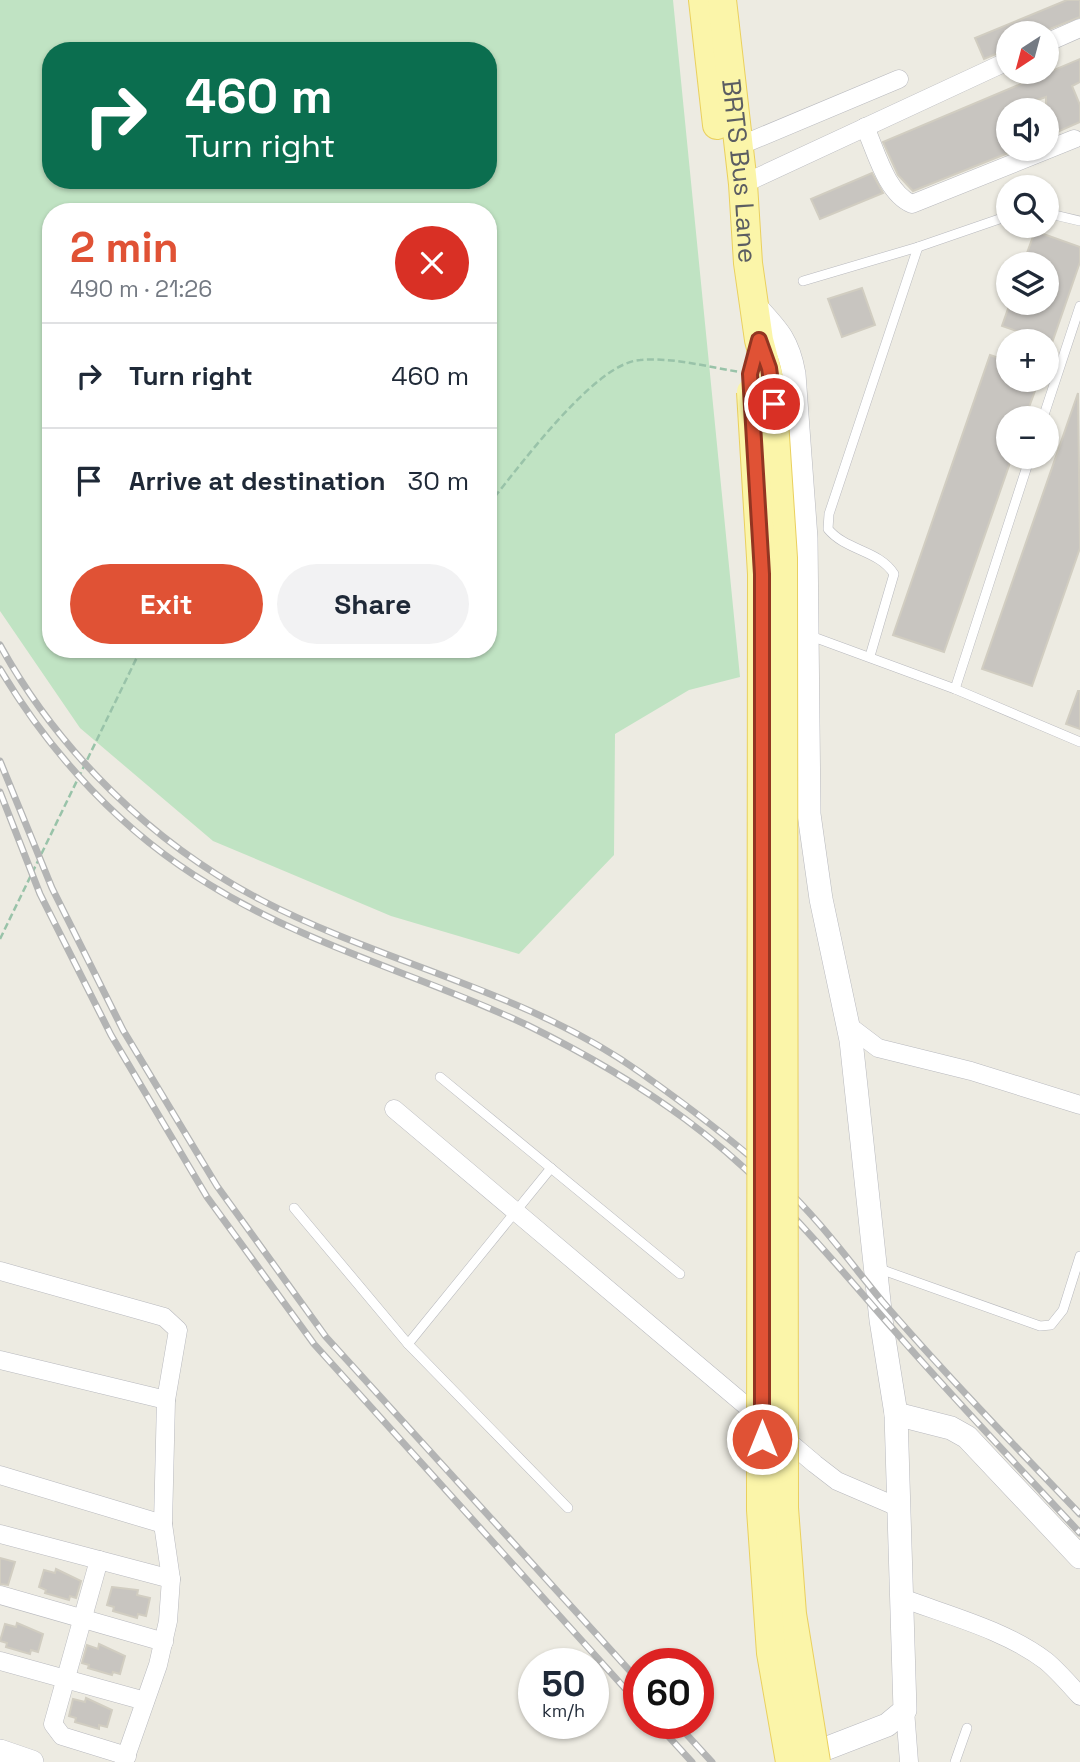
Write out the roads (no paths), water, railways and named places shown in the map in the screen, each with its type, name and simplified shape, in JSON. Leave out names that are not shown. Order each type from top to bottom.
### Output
[{"type":"main road","points":[[703,0],[728,218],[748,263]]},
{"type":"main road","name":"BRTS Bus Lane","points":[[722,0],[743,184],[748,263],[759,340],[758,385]]},
{"type":"main road","points":[[737,0],[758,216],[748,263]]},
{"type":"main road","points":[[758,385],[762,574],[761,1510],[771,1653],[790,1762]]},
{"type":"main road","points":[[758,385],[783,558],[784,1508],[792,1614],[816,1762]]},
{"type":"street","points":[[1059,37],[1080,28]]},
{"type":"street","points":[[754,178],[996,67]]},
{"type":"street","points":[[751,141],[899,79]]},
{"type":"street","points":[[835,107],[847,136]]},
{"type":"street","points":[[865,127],[898,195],[912,204],[1074,138]]},
{"type":"street","points":[[754,305],[783,336],[790,351],[794,374],[806,526],[809,814],[821,899],[849,1026],[881,1320],[896,1413],[909,1762]]},
{"type":"street","points":[[849,1026],[878,1048],[971,1071],[1080,1105]]},
{"type":"street","points":[[853,1064],[878,1048]]},
{"type":"street","points":[[394,1109],[830,1475],[862,1493],[900,1508]]},
{"type":"street","points":[[0,1271],[164,1317],[178,1330],[179,1341],[166,1400],[163,1524],[171,1579],[164,1642],[125,1759],[62,1736],[56,1731],[54,1716],[99,1560]]},
{"type":"street","points":[[0,1360],[166,1400]]},
{"type":"street","points":[[896,1413],[931,1421],[967,1437],[1080,1557]]},
{"type":"street","points":[[0,1475],[163,1524]]},
{"type":"street","points":[[0,1534],[171,1579]]},
{"type":"street","points":[[0,1595],[164,1642]]},
{"type":"street","points":[[902,1598],[1006,1638],[1031,1651],[1056,1670],[1080,1696]]},
{"type":"street","points":[[0,1661],[145,1701]]},
{"type":"street","points":[[790,1762],[887,1725],[905,1710]]},
{"type":"street","points":[[0,1751],[32,1762]]},
{"type":"lane","points":[[1059,217],[1080,221]]},
{"type":"lane","points":[[803,281],[918,247],[996,220]]},
{"type":"lane","points":[[870,656],[894,574],[887,562],[837,540],[828,529],[829,514],[918,247]]},
{"type":"lane","points":[[1047,406],[1080,306]]},
{"type":"lane","points":[[955,689],[1026,469]]},
{"type":"lane","points":[[806,634],[955,689],[1080,741]]},
{"type":"lane","points":[[440,1077],[680,1274]]},
{"type":"lane","points":[[408,1344],[551,1168]]},
{"type":"lane","points":[[294,1208],[408,1344],[568,1508]]},
{"type":"lane","points":[[877,1268],[1040,1326],[1051,1325],[1063,1310],[1080,1256]]},
{"type":"lane","points":[[955,1762],[967,1728]]},
{"type":"railway","points":[[0,645],[23,684],[80,758],[146,823],[221,877],[308,922],[550,1020],[641,1073],[730,1140],[780,1183],[807,1211],[930,1355],[1080,1514]]},
{"type":"railway","points":[[0,669],[20,701],[66,762],[119,817],[178,864],[248,907],[287,926],[488,1007],[548,1035],[608,1069],[685,1119],[743,1167],[795,1218],[939,1381],[1080,1533]]},
{"type":"railway","points":[[0,761],[52,888],[123,1030],[217,1186],[326,1337],[623,1663]]},
{"type":"railway","points":[[0,792],[40,894],[111,1035],[207,1197],[314,1344],[623,1686]]},
{"type":"railway","points":[[671,1739],[692,1762]]},
{"type":"railway","points":[[691,1739],[712,1762]]}]
